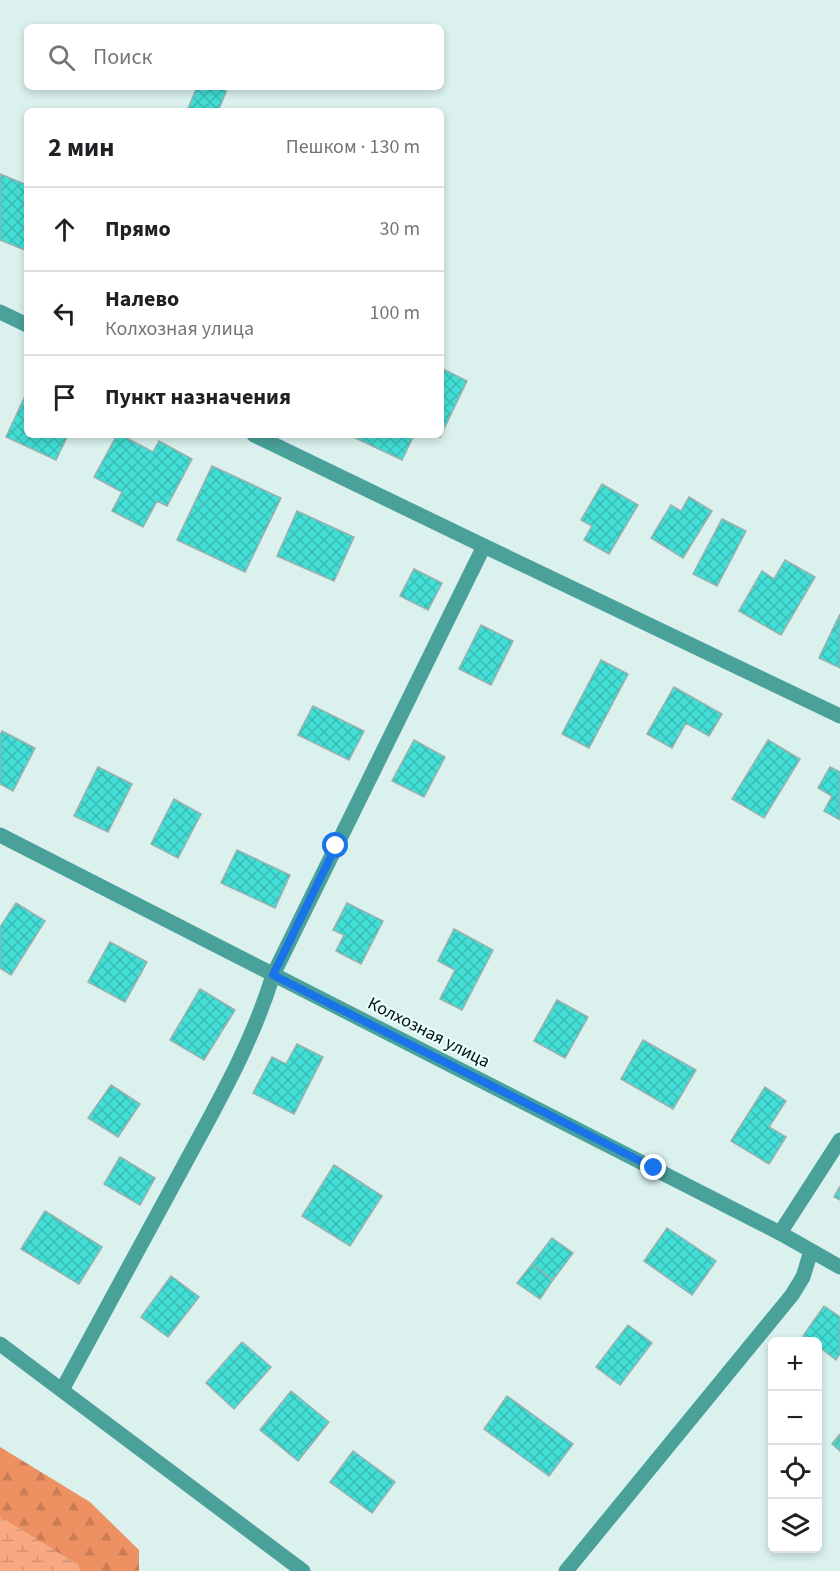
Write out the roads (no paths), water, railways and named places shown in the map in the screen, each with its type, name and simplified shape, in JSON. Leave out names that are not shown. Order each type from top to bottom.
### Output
[{"type":"street","points":[[0,312],[24,324]]},
{"type":"street","points":[[260,438],[840,716]]},
{"type":"street","points":[[62,1390],[248,1043],[273,975],[484,546]]},
{"type":"street","name":"Колхозная улица","points":[[0,835],[780,1233],[840,1267]]},
{"type":"street","points":[[780,1233],[840,1140]]},
{"type":"street","points":[[566,1571],[792,1295],[802,1277],[810,1251]]},
{"type":"street","points":[[0,1344],[303,1571]]}]
